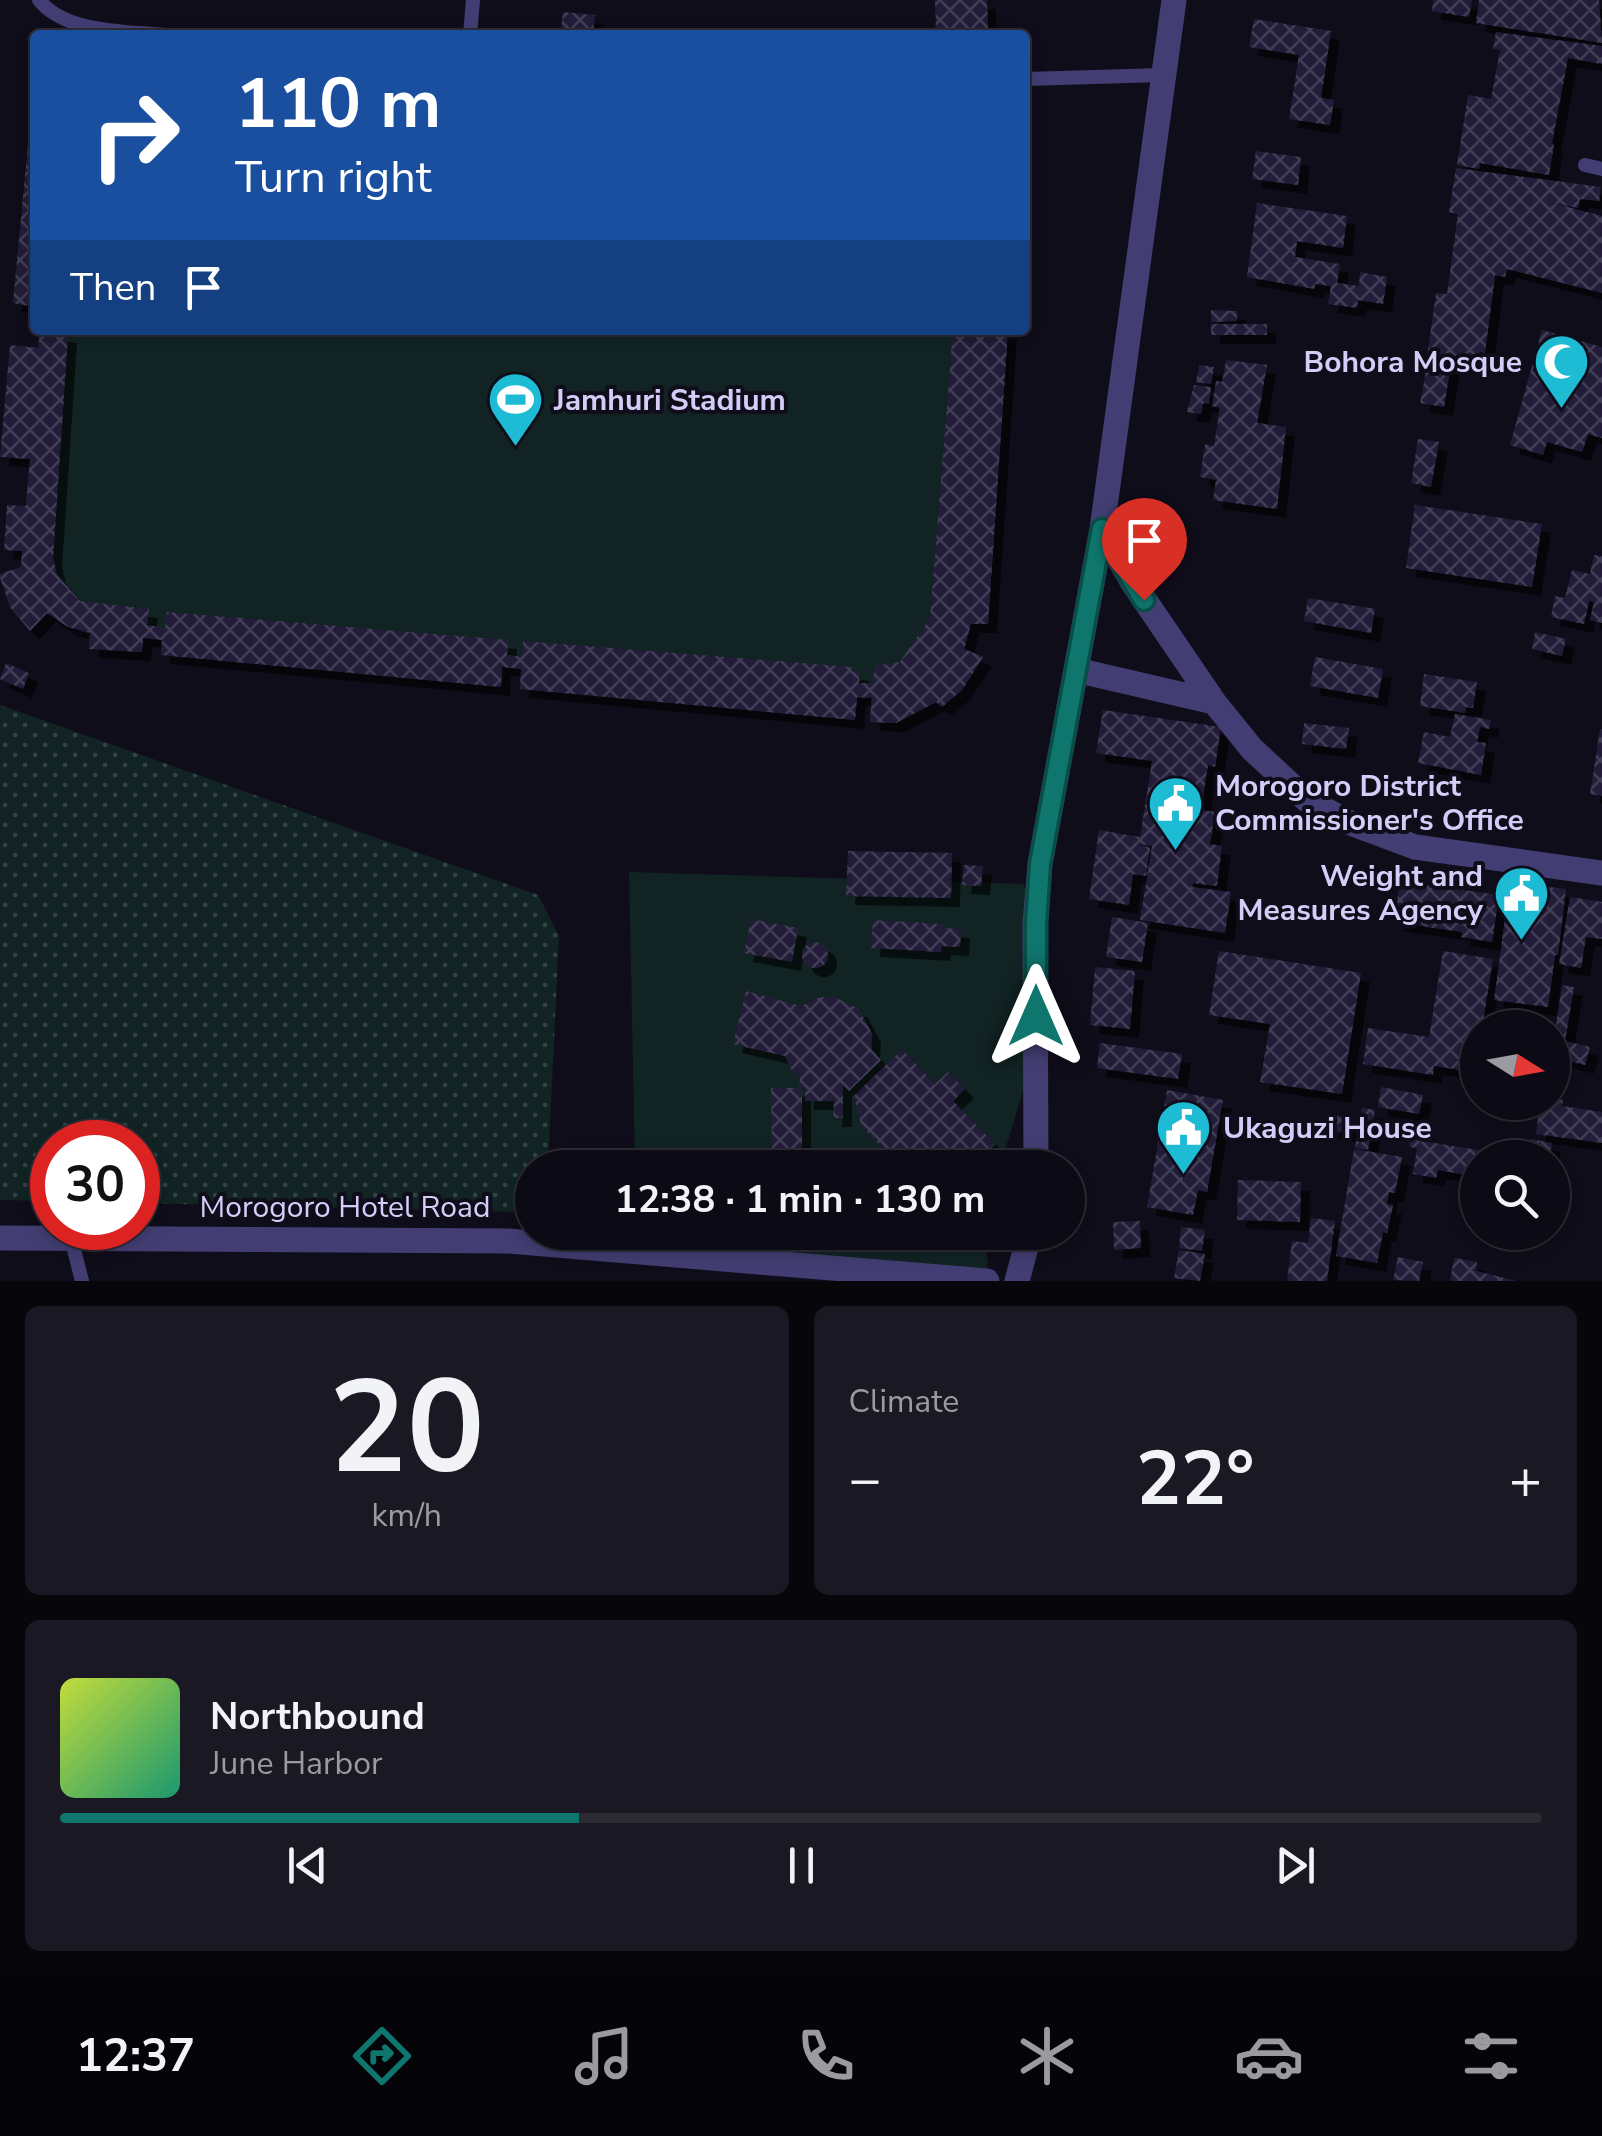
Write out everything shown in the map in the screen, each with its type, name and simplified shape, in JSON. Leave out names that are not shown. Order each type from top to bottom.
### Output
[{"type":"street","points":[[1036,1150],[1037,892],[1102,529],[1174,0]]},
{"type":"street","points":[[1102,529],[1133,583],[1214,702],[1252,749],[1307,800],[1348,822],[1415,846],[1602,872]]},
{"type":"street","points":[[1076,670],[1214,702]]},
{"type":"street","name":"Morogoro Hotel Road","points":[[0,1238],[30,1238]]},
{"type":"street","name":"Morogoro Hotel Road","points":[[160,1239],[508,1241],[987,1281]]},
{"type":"street","points":[[1017,1281],[1025,1250]]},
{"type":"lane","points":[[39,0],[49,13],[100,30]]},
{"type":"lane","points":[[67,19],[69,0]]},
{"type":"lane","points":[[470,30],[473,0]]},
{"type":"lane","points":[[1030,80],[1163,76]]},
{"type":"lane","points":[[1586,166],[1602,170]]},
{"type":"lane","points":[[74,1250],[82,1281]]},
{"type":"shaded area","name":"Jamhuri Stadium","points":[[40,335],[1008,335],[988,624],[971,624],[964,648],[983,657],[962,690],[942,707],[936,702],[896,723],[870,722],[871,698],[857,698],[855,720],[520,689],[521,669],[503,667],[501,687],[161,655],[161,640],[144,638],[142,652],[89,649],[89,633],[68,627],[48,613],[30,631],[10,607],[0,574],[21,567]]},
{"type":"shaded area","points":[[0,705],[538,895],[559,936],[549,1147],[515,1150],[515,1212],[160,1204],[160,1120],[30,1120],[30,1201],[0,1200]]},
{"type":"shaded area","points":[[629,872],[1023,884],[1032,905],[1048,1007],[1005,1150],[635,1150]]},
{"type":"shaded area","points":[[637,1250],[986,1250],[988,1269]]},
{"type":"building","points":[[935,0],[987,0],[988,30],[936,30]]},
{"type":"building","points":[[1433,0],[1472,0],[1469,17],[1432,11]]},
{"type":"building","points":[[1479,0],[1599,0],[1602,43],[1476,23]]},
{"type":"building","points":[[563,12],[595,15],[593,30],[561,29]]},
{"type":"building","points":[[1254,19],[1331,31],[1321,98],[1334,100],[1330,125],[1289,119],[1299,55],[1249,47]]},
{"type":"building","points":[[1496,32],[1602,46],[1602,64],[1568,58],[1549,175],[1480,163],[1479,169],[1457,165],[1468,95],[1491,99],[1500,50],[1493,49]]},
{"type":"building","points":[[30,122],[30,306],[13,303]]},
{"type":"building","points":[[1256,151],[1301,157],[1298,185],[1252,179]]},
{"type":"building","points":[[1456,168],[1601,187],[1599,201],[1580,199],[1578,208],[1549,202],[1602,216],[1602,293],[1507,269],[1505,277],[1495,275],[1485,353],[1480,352],[1478,367],[1427,357],[1436,293],[1447,294],[1458,214],[1449,212]]},
{"type":"building","points":[[1257,203],[1347,216],[1343,248],[1297,241],[1295,257],[1340,264],[1337,283],[1359,286],[1360,272],[1387,277],[1383,304],[1358,300],[1357,308],[1328,304],[1331,286],[1315,284],[1315,289],[1247,277]]},
{"type":"building","points":[[1211,310],[1237,311],[1237,321],[1211,322]]},
{"type":"building","points":[[1211,324],[1267,324],[1267,335],[1211,335]]},
{"type":"building","name":"Bohora Mosque","points":[[1542,330],[1602,347],[1602,438],[1588,434],[1582,452],[1547,442],[1543,455],[1510,445]]},
{"type":"building","points":[[39,335],[68,335],[53,558],[57,575],[80,601],[149,609],[147,625],[165,628],[167,612],[508,640],[507,655],[522,657],[523,641],[852,667],[851,671],[860,672],[859,683],[872,683],[875,666],[900,662],[930,618],[953,335],[1008,335],[988,624],[971,624],[964,649],[983,657],[962,690],[942,707],[936,702],[896,723],[870,722],[872,698],[857,697],[855,720],[520,689],[521,669],[502,667],[501,687],[161,655],[162,640],[143,638],[142,652],[89,649],[90,633],[68,627],[47,613],[30,631],[10,607],[0,574],[21,567],[22,551],[4,550],[7,505],[26,506],[30,459],[0,457],[10,345],[38,348]]},
{"type":"building","points":[[1226,360],[1267,365],[1257,423],[1286,427],[1277,509],[1213,500],[1216,480],[1200,477],[1205,444],[1214,446],[1220,408],[1212,406],[1216,381],[1222,382]]},
{"type":"building","points":[[1428,360],[1451,364],[1444,407],[1420,403]]},
{"type":"building","points":[[1199,365],[1214,367],[1211,384],[1196,382]]},
{"type":"building","points":[[1194,385],[1211,387],[1209,404],[1203,403],[1201,414],[1187,412]]},
{"type":"building","points":[[1418,439],[1439,442],[1431,487],[1411,483]]},
{"type":"building","points":[[1415,505],[1542,524],[1532,587],[1406,568]]},
{"type":"building","points":[[1594,555],[1602,556],[1602,623],[1590,620],[1594,602],[1589,601],[1584,624],[1551,617],[1555,596],[1565,598],[1572,570],[1590,574]]},
{"type":"building","points":[[1308,598],[1375,609],[1371,633],[1304,621]]},
{"type":"building","points":[[1535,632],[1566,639],[1562,656],[1532,649]]},
{"type":"building","points":[[1315,657],[1383,669],[1378,698],[1310,686]]},
{"type":"building","points":[[6,663],[29,673],[23,689],[0,679]]},
{"type":"building","points":[[1424,674],[1477,682],[1473,708],[1466,707],[1465,713],[1420,706]]},
{"type":"building","points":[[1103,710],[1221,727],[1215,767],[1208,765],[1201,810],[1215,812],[1210,844],[1222,846],[1217,886],[1193,883],[1192,887],[1231,892],[1225,933],[1140,920],[1152,846],[1138,844],[1150,848],[1146,876],[1133,874],[1129,905],[1089,899],[1099,830],[1140,837],[1152,761],[1096,753]]},
{"type":"building","points":[[1455,714],[1491,720],[1489,729],[1480,727],[1477,742],[1486,743],[1481,775],[1418,763],[1424,732],[1450,737]]},
{"type":"building","points":[[1304,723],[1349,728],[1346,749],[1302,744]]},
{"type":"building","points":[[1602,729],[1602,796],[1590,794]]},
{"type":"building","points":[[848,851],[952,853],[951,898],[846,896]]},
{"type":"building","points":[[964,865],[983,866],[981,886],[962,885]]},
{"type":"building","points":[[1400,881],[1499,895],[1492,942],[1461,937],[1462,932],[1394,922]]},
{"type":"building","points":[[1510,882],[1566,889],[1548,1007],[1494,1000]]},
{"type":"building","points":[[1570,897],[1602,902],[1602,939],[1586,937],[1581,968],[1559,964]]},
{"type":"building","points":[[1112,917],[1148,923],[1142,962],[1106,957]]},
{"type":"building","points":[[751,919],[798,928],[792,962],[744,953]]},
{"type":"building","points":[[873,920],[943,924],[943,928],[961,929],[960,947],[942,946],[941,952],[871,948]]},
{"type":"building","points":[[815,942],[824,946],[828,955],[824,964],[815,968],[806,964],[802,955],[806,946]]},
{"type":"building","points":[[1219,951],[1361,973],[1342,1094],[1260,1082],[1270,1024],[1209,1015]]},
{"type":"building","points":[[1443,951],[1493,959],[1485,1010],[1460,1010],[1460,1070],[1434,1066],[1433,1075],[1363,1064],[1368,1028],[1429,1037]]},
{"type":"building","points":[[1095,967],[1135,971],[1130,1029],[1090,1025]]},
{"type":"building","points":[[1562,985],[1574,987],[1570,1011],[1558,1010]]},
{"type":"building","points":[[746,991],[801,1006],[820,997],[834,997],[859,1009],[872,1034],[871,1049],[881,1060],[849,1091],[843,1085],[843,1118],[833,1118],[834,1101],[805,1101],[805,1087],[799,1087],[800,1077],[785,1056],[733,1044]]},
{"type":"building","points":[[1570,1042],[1590,1047],[1585,1065],[1570,1061]]},
{"type":"building","points":[[1100,1043],[1182,1054],[1178,1079],[1097,1068]]},
{"type":"building","points":[[902,1049],[935,1084],[948,1072],[965,1089],[953,1101],[995,1144],[989,1150],[884,1150],[861,1125],[854,1096]]},
{"type":"building","points":[[1381,1087],[1423,1095],[1419,1114],[1378,1107]]},
{"type":"building","points":[[771,1088],[802,1088],[802,1150],[772,1150]]},
{"type":"building","points":[[1167,1090],[1223,1100],[1207,1192],[1198,1190],[1193,1215],[1147,1207]]},
{"type":"building","points":[[1570,1107],[1602,1112],[1602,1143],[1536,1134],[1538,1120],[1570,1120]]},
{"type":"building","points":[[1362,1108],[1375,1110],[1368,1150],[1355,1148]]},
{"type":"building","points":[[1331,1115],[1348,1117],[1346,1133],[1329,1131]]},
{"type":"building","points":[[1413,1123],[1425,1125],[1422,1141],[1460,1147],[1460,1174],[1438,1170],[1436,1178],[1413,1174],[1417,1148],[1409,1147]]},
{"type":"building","points":[[1354,1149],[1402,1157],[1395,1193],[1389,1192],[1387,1204],[1393,1205],[1377,1263],[1336,1256]]},
{"type":"building","points":[[1238,1180],[1301,1182],[1300,1222],[1237,1220]]},
{"type":"building","points":[[1311,1218],[1335,1221],[1327,1281],[1287,1281],[1292,1241],[1308,1243]]},
{"type":"building","points":[[1140,1221],[1141,1248],[1114,1250],[1113,1222]]},
{"type":"building","points":[[1181,1227],[1205,1230],[1202,1251],[1179,1248]]},
{"type":"building","points":[[1179,1250],[1205,1254],[1200,1281],[1174,1278]]},
{"type":"building","points":[[1398,1257],[1423,1262],[1419,1281],[1393,1280]]},
{"type":"building","points":[[1454,1258],[1477,1262],[1476,1271],[1517,1281],[1450,1281]]},
{"type":"place","name":"Bohora Mosque","points":[[1561,411]]},
{"type":"place","name":"Jamhuri Stadium","points":[[515,449]]},
{"type":"place","name":"Morogoro District Commissioner's Office","points":[[1176,852]]},
{"type":"place","name":"Weight and Measures Agency","points":[[1522,942]]},
{"type":"place","name":"Ukaguzi House","points":[[1184,1177]]},
{"type":"route","points":[[1036,1016],[1040,864],[1102,529],[1144,600]]}]
